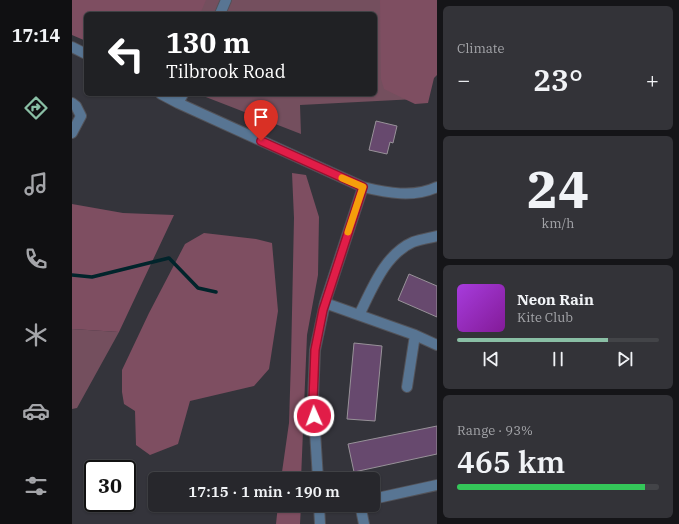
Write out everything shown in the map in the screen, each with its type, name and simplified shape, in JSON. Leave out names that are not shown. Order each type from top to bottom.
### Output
[{"type":"street","points":[[221,12],[226,0]]},
{"type":"street","points":[[72,47],[84,53]]},
{"type":"street","points":[[165,96],[363,187],[386,192],[407,193],[429,191],[437,187]]},
{"type":"street","points":[[178,103],[182,96]]},
{"type":"street","points":[[72,103],[76,106],[81,116],[72,133]]},
{"type":"street","points":[[318,472],[313,400],[315,350],[325,303],[363,187]]},
{"type":"street","points":[[359,315],[379,276],[396,253],[413,242],[437,236]]},
{"type":"street","points":[[325,303],[415,335],[437,345]]},
{"type":"street","points":[[407,387],[415,335]]},
{"type":"street","points":[[380,497],[437,485]]},
{"type":"street","points":[[319,512],[320,524]]},
{"type":"street","points":[[362,512],[364,524]]},
{"type":"shaded area","points":[[72,0],[206,0],[201,12],[84,12],[84,40],[72,35]]},
{"type":"shaded area","points":[[185,0],[407,0],[416,99],[300,105],[301,134],[203,96],[377,96],[377,12],[179,12]]},
{"type":"shaded area","points":[[380,0],[437,0],[437,75],[434,78],[428,103],[415,104],[384,89],[381,79]]},
{"type":"shaded area","points":[[292,173],[306,175],[319,217],[318,275],[307,335],[301,472],[282,472],[289,423],[294,218]]},
{"type":"shaded area","points":[[72,204],[123,213],[174,215],[119,332],[72,329]]},
{"type":"shaded area","points":[[204,233],[256,239],[272,243],[278,311],[269,369],[254,386],[190,401],[178,444],[150,455],[136,445],[135,411],[124,404],[122,392],[122,370],[149,313],[185,244]]},
{"type":"shaded area","points":[[72,329],[119,332],[77,408],[72,409]]},
{"type":"shaded area","points":[[277,512],[301,512],[300,524],[276,524]]},
{"type":"building","points":[[376,121],[397,126],[393,143],[390,142],[387,154],[369,150]]},
{"type":"building","points":[[409,274],[437,286],[437,317],[398,300]]},
{"type":"building","points":[[354,343],[382,346],[375,421],[347,419]]},
{"type":"building","points":[[437,426],[437,454],[354,472],[348,444]]},
{"type":"waterway","points":[[72,275],[92,277],[169,258],[198,288],[216,292]]},
{"type":"slow traffic","points":[[342,178],[363,187],[348,232]]},
{"type":"route","points":[[261,141],[363,187],[323,310],[315,350],[313,400],[314,416]]}]
